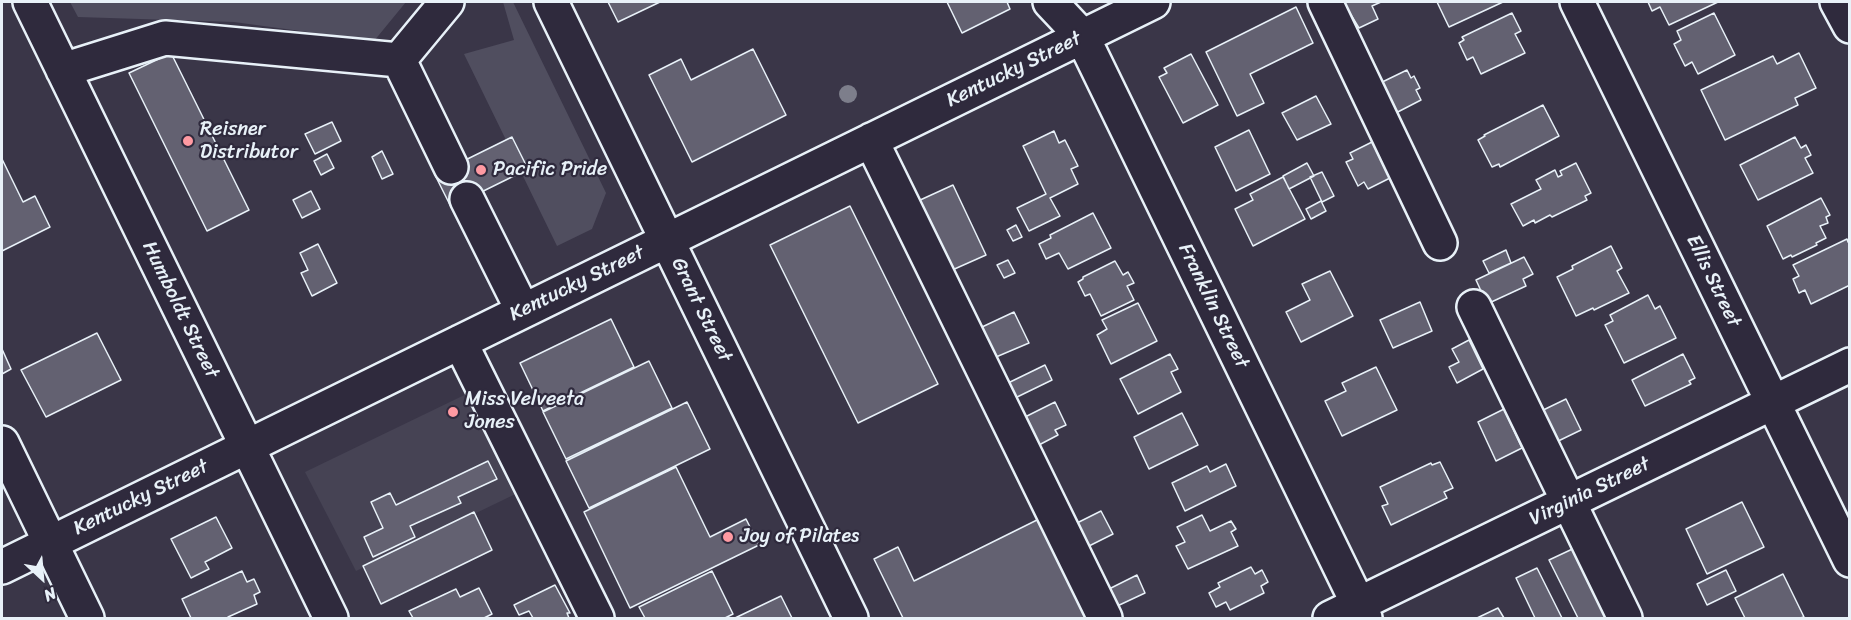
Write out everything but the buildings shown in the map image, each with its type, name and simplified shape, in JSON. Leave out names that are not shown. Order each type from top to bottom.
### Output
[{"type":"street","name":"Humboldt Street","points":[[30,2],[331,618]]},
{"type":"street","points":[[399,60],[447,2]]},
{"type":"street","name":"Grant Street","points":[[551,2],[851,618]]},
{"type":"street","name":"Franklin Street","points":[[1050,2],[1082,36],[1351,614]]},
{"type":"street","name":"Kentucky Street","points":[[2,567],[1153,2]]},
{"type":"street","points":[[1325,2],[1440,243]]},
{"type":"street","name":"Ellis Street","points":[[1577,2],[1850,560]]},
{"type":"street","points":[[1838,2],[1850,26]]},
{"type":"street","points":[[63,70],[165,38],[399,60]]},
{"type":"street","points":[[399,60],[451,167]]},
{"type":"street","points":[[871,140],[1105,618]]},
{"type":"street","points":[[467,199],[523,311]]},
{"type":"street","points":[[1474,307],[1625,618]]},
{"type":"street","points":[[460,342],[597,618]]},
{"type":"street","name":"Virginia Street","points":[[1351,614],[1568,502],[1850,365]]},
{"type":"street","points":[[2,443],[87,618]]},
{"type":"shaded area","points":[[70,2],[406,2],[374,41],[234,22],[78,17]]},
{"type":"shaded area","points":[[503,2],[513,2],[606,193],[592,229],[557,246],[521,172],[528,169],[513,137],[506,140],[464,54],[514,40]]},
{"type":"shaded area","points":[[481,387],[530,487],[356,571],[305,472]]},
{"type":"place","name":"Reisner Distributor","points":[[188,141]]},
{"type":"place","name":"Pacific Pride","points":[[481,170]]},
{"type":"place","name":"Miss Velveeta Jones","points":[[453,412]]},
{"type":"place","name":"Joy of Pilates","points":[[728,537]]}]
